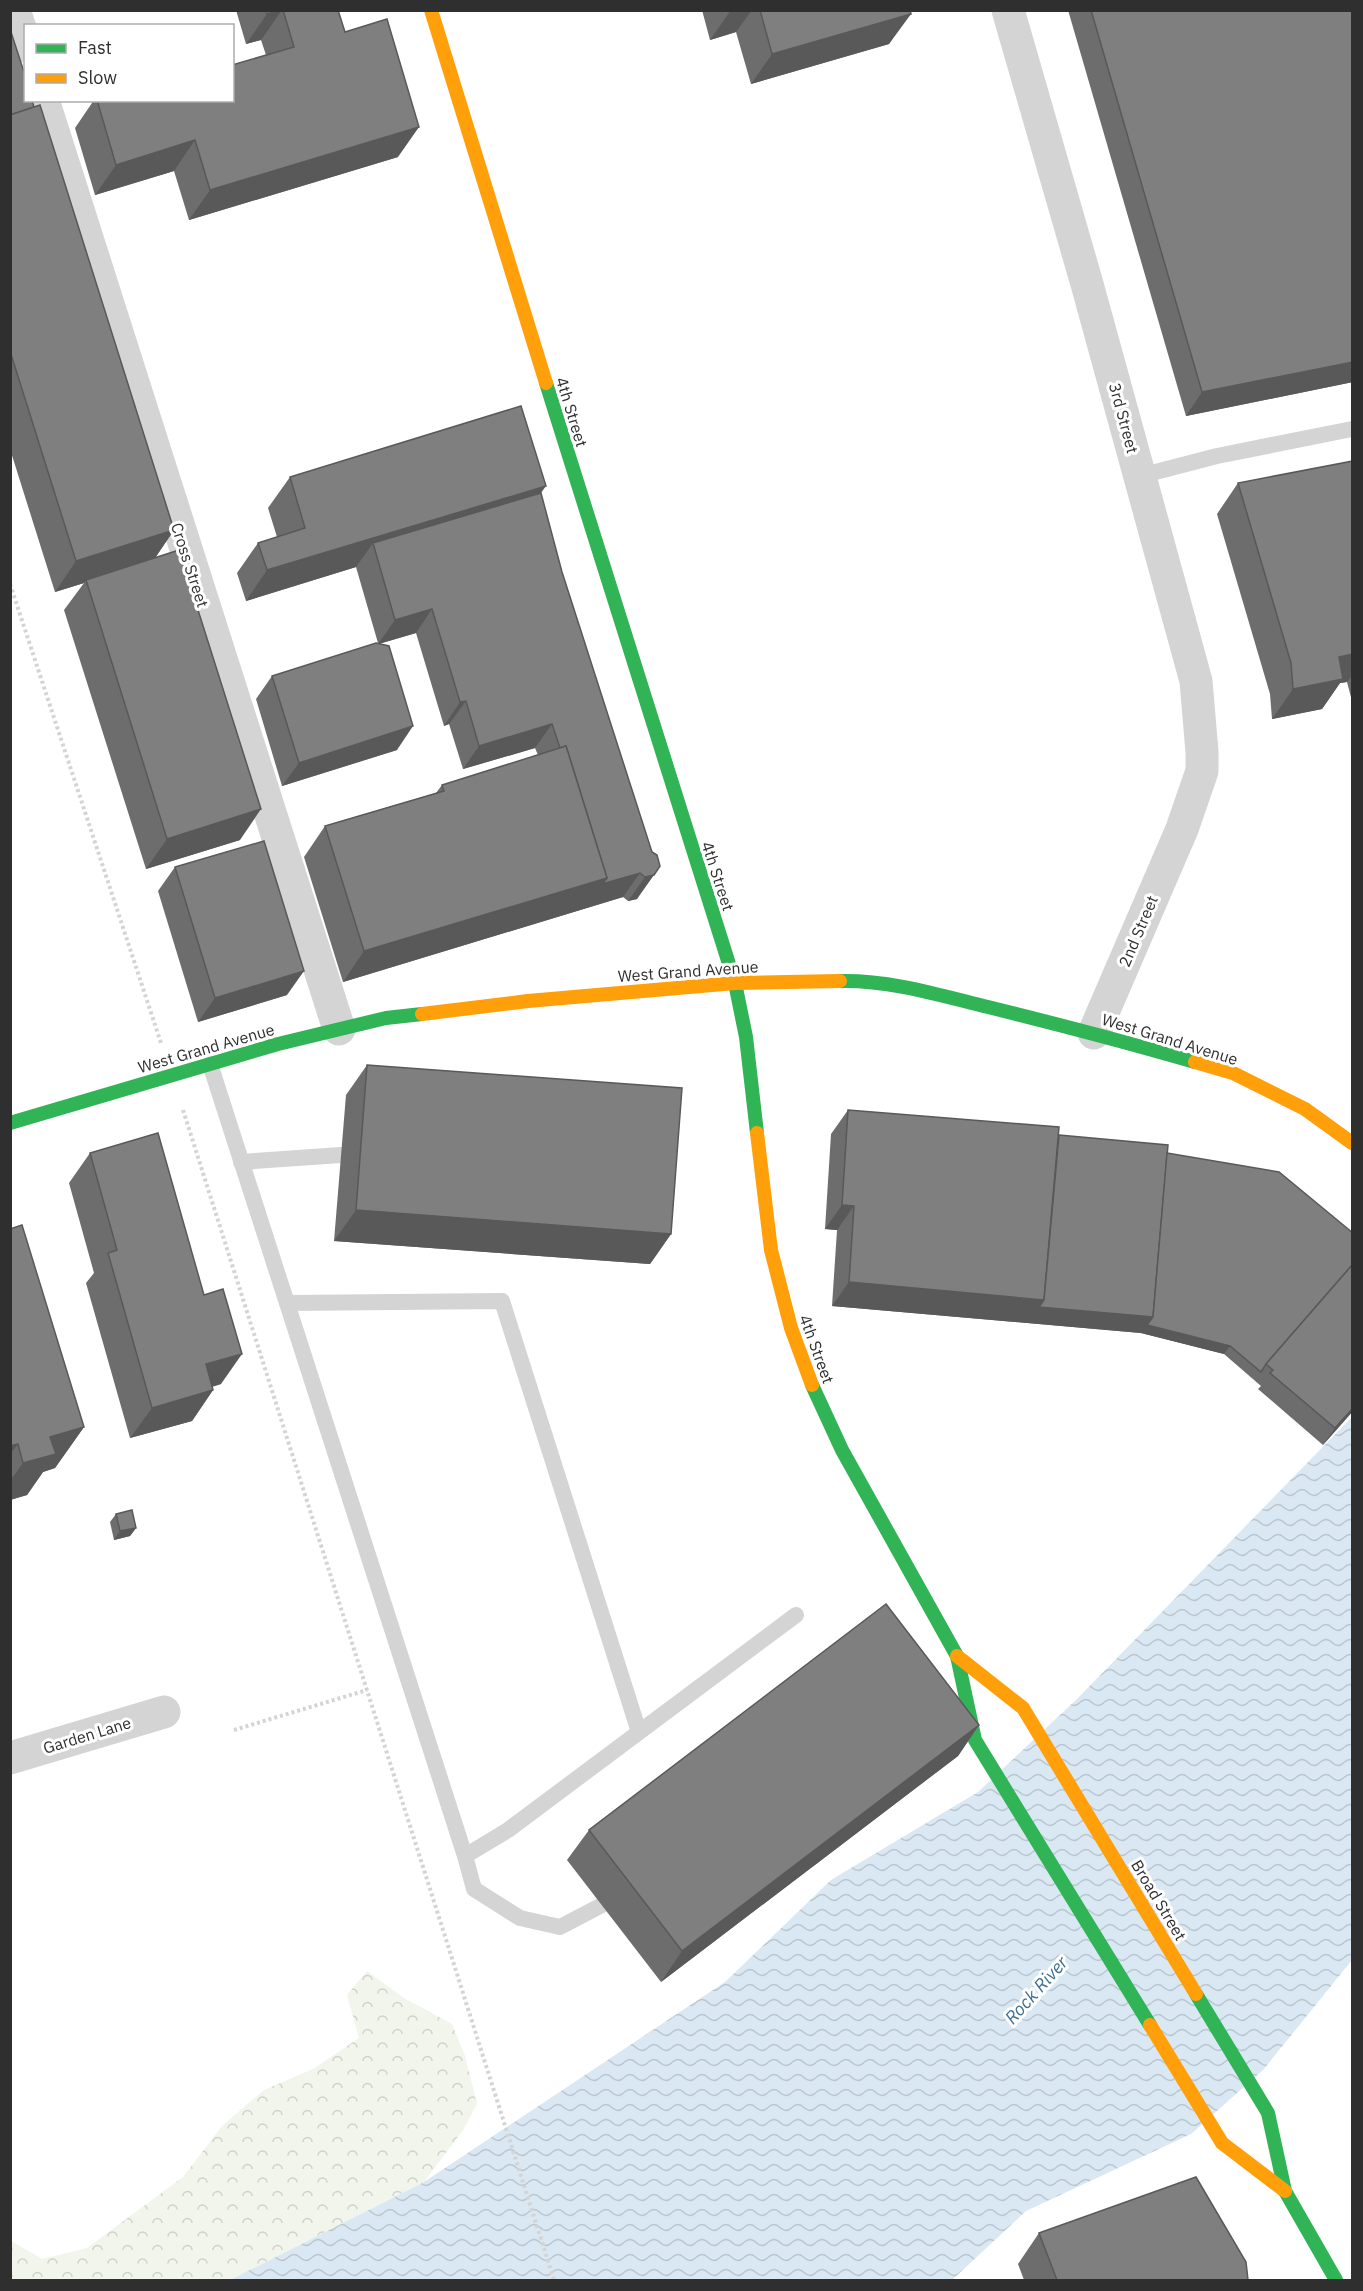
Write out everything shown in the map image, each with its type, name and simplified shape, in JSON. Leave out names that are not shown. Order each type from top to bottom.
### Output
[{"type":"main road","name":"4th Street","points":[[431,10],[616,613],[735,983],[746,1037],[771,1250],[791,1328],[803,1364],[842,1450],[957,1656],[975,1740]]},
{"type":"main road","name":"West Grand Avenue","points":[[10,1123],[171,1074],[386,1018],[440,1010],[735,983],[857,981],[908,987],[1094,1034],[1233,1073],[1305,1110],[1353,1143]]},
{"type":"main road","name":"Broad Street","points":[[957,1656],[1023,1708],[1268,2113],[1285,2191],[1336,2280]]},
{"type":"main road","name":"Broad Street","points":[[975,1740],[1222,2143],[1285,2191]]},
{"type":"street","points":[[14,10],[24,40]]},
{"type":"street","name":"3rd Street","points":[[1008,10],[1084,274],[1196,681],[1202,771],[1182,829]]},
{"type":"street","name":"Cross Street","points":[[44,102],[339,1029]]},
{"type":"street","name":"2nd Street","points":[[1094,1034],[1182,829]]},
{"type":"street","name":"Garden Lane","points":[[10,1758],[164,1712]]},
{"type":"lane","points":[[1140,476],[1217,456],[1353,429]]},
{"type":"lane","points":[[210,1064],[474,1889],[520,1918],[561,1927],[602,1905]]},
{"type":"lane","points":[[241,1162],[341,1155]]},
{"type":"lane","points":[[287,1303],[502,1301],[639,1732]]},
{"type":"lane","points":[[465,1856],[508,1830],[796,1616]]},
{"type":"path","points":[[10,584],[171,1074],[554,2280]]},
{"type":"path","points":[[234,1730],[367,1690]]},
{"type":"green space","points":[[367,1971],[404,1998],[452,2024],[465,2056],[477,2104],[463,2130],[424,2182],[230,2280],[11,2280],[10,2240],[42,2259],[87,2248],[183,2177],[222,2126],[264,2090],[313,2069],[359,2038],[347,1995]]},
{"type":"water","name":"Rock River","points":[[1352,1417],[1352,1960],[1263,2070],[1191,2134],[1026,2211],[952,2280],[230,2280],[424,2182],[725,1982],[831,1880],[978,1792],[1078,1698]]},
{"type":"building","points":[[266,10],[279,10],[267,14]]},
{"type":"building","points":[[283,10],[338,10],[345,32],[387,19],[419,127],[210,190],[195,140],[116,165],[98,102],[234,102],[234,64],[294,47]]},
{"type":"building","points":[[760,10],[910,10],[911,14],[772,54]]},
{"type":"building","points":[[1091,10],[1353,10],[1353,362],[1202,392]]},
{"type":"building","points":[[10,29],[24,72],[24,102],[33,102],[34,107],[10,115]]},
{"type":"building","points":[[40,105],[174,530],[76,561],[10,351],[10,115]]},
{"type":"building","points":[[521,406],[546,486],[267,570],[258,543],[305,528],[290,477]]},
{"type":"building","points":[[1353,461],[1353,654],[1339,657],[1343,679],[1293,689],[1291,663],[1238,483]]},
{"type":"building","points":[[541,493],[562,572],[652,852],[657,855],[660,866],[654,875],[645,877],[640,873],[602,884],[607,878],[566,746],[560,748],[552,724],[479,746],[466,701],[460,702],[432,609],[395,620],[373,543]]},
{"type":"building","points":[[179,550],[261,809],[167,839],[86,580]]},
{"type":"building","points":[[376,643],[389,646],[413,726],[299,763],[272,676]]},
{"type":"building","points":[[566,746],[607,878],[364,951],[325,826],[444,791],[442,785]]},
{"type":"building","points":[[264,841],[304,971],[215,998],[175,867]]},
{"type":"building","points":[[367,1065],[682,1088],[671,1234],[356,1210]]},
{"type":"building","points":[[848,1110],[1059,1127],[1044,1300],[849,1282],[854,1206],[842,1205]]},
{"type":"building","points":[[158,1133],[204,1295],[223,1289],[242,1354],[206,1364],[213,1390],[152,1408],[108,1253],[117,1250],[90,1153]]},
{"type":"building","points":[[1059,1135],[1168,1145],[1153,1317],[1039,1307],[1044,1300]]},
{"type":"building","points":[[1167,1153],[1279,1172],[1353,1233],[1353,1264],[1261,1372],[1230,1346],[1147,1325],[1153,1317]]},
{"type":"building","points":[[22,1225],[84,1427],[50,1437],[56,1454],[23,1463],[18,1444],[10,1446],[10,1229]]},
{"type":"building","points":[[1353,1264],[1353,1408],[1335,1428],[1270,1373],[1273,1370],[1266,1364]]},
{"type":"building","points":[[132,1510],[136,1528],[120,1531],[116,1514]]},
{"type":"building","points":[[886,1604],[979,1725],[682,1951],[589,1830]]},
{"type":"building","points":[[1196,2177],[1246,2262],[1248,2280],[1057,2280],[1039,2233]]},
{"type":"traffic: fast","points":[[546,383],[735,983],[746,1037],[757,1133]]},
{"type":"traffic: fast","points":[[840,981],[878,983],[933,993],[1092,1033],[1195,1062]]},
{"type":"traffic: fast","points":[[10,1123],[278,1044],[386,1018],[422,1014]]},
{"type":"traffic: fast","points":[[812,1385],[842,1450],[957,1656],[975,1740],[1150,2025]]},
{"type":"traffic: fast","points":[[1196,1994],[1268,2113],[1285,2191],[1336,2280]]},
{"type":"traffic: slow","points":[[431,10],[546,383]]},
{"type":"traffic: slow","points":[[422,1014],[528,1001],[735,983],[840,981]]},
{"type":"traffic: slow","points":[[1195,1062],[1233,1073],[1305,1109],[1352,1143]]},
{"type":"traffic: slow","points":[[757,1133],[771,1250],[791,1328],[812,1385]]},
{"type":"traffic: slow","points":[[957,1656],[1023,1708],[1196,1994]]},
{"type":"traffic: slow","points":[[1150,2025],[1222,2143],[1285,2191]]}]
